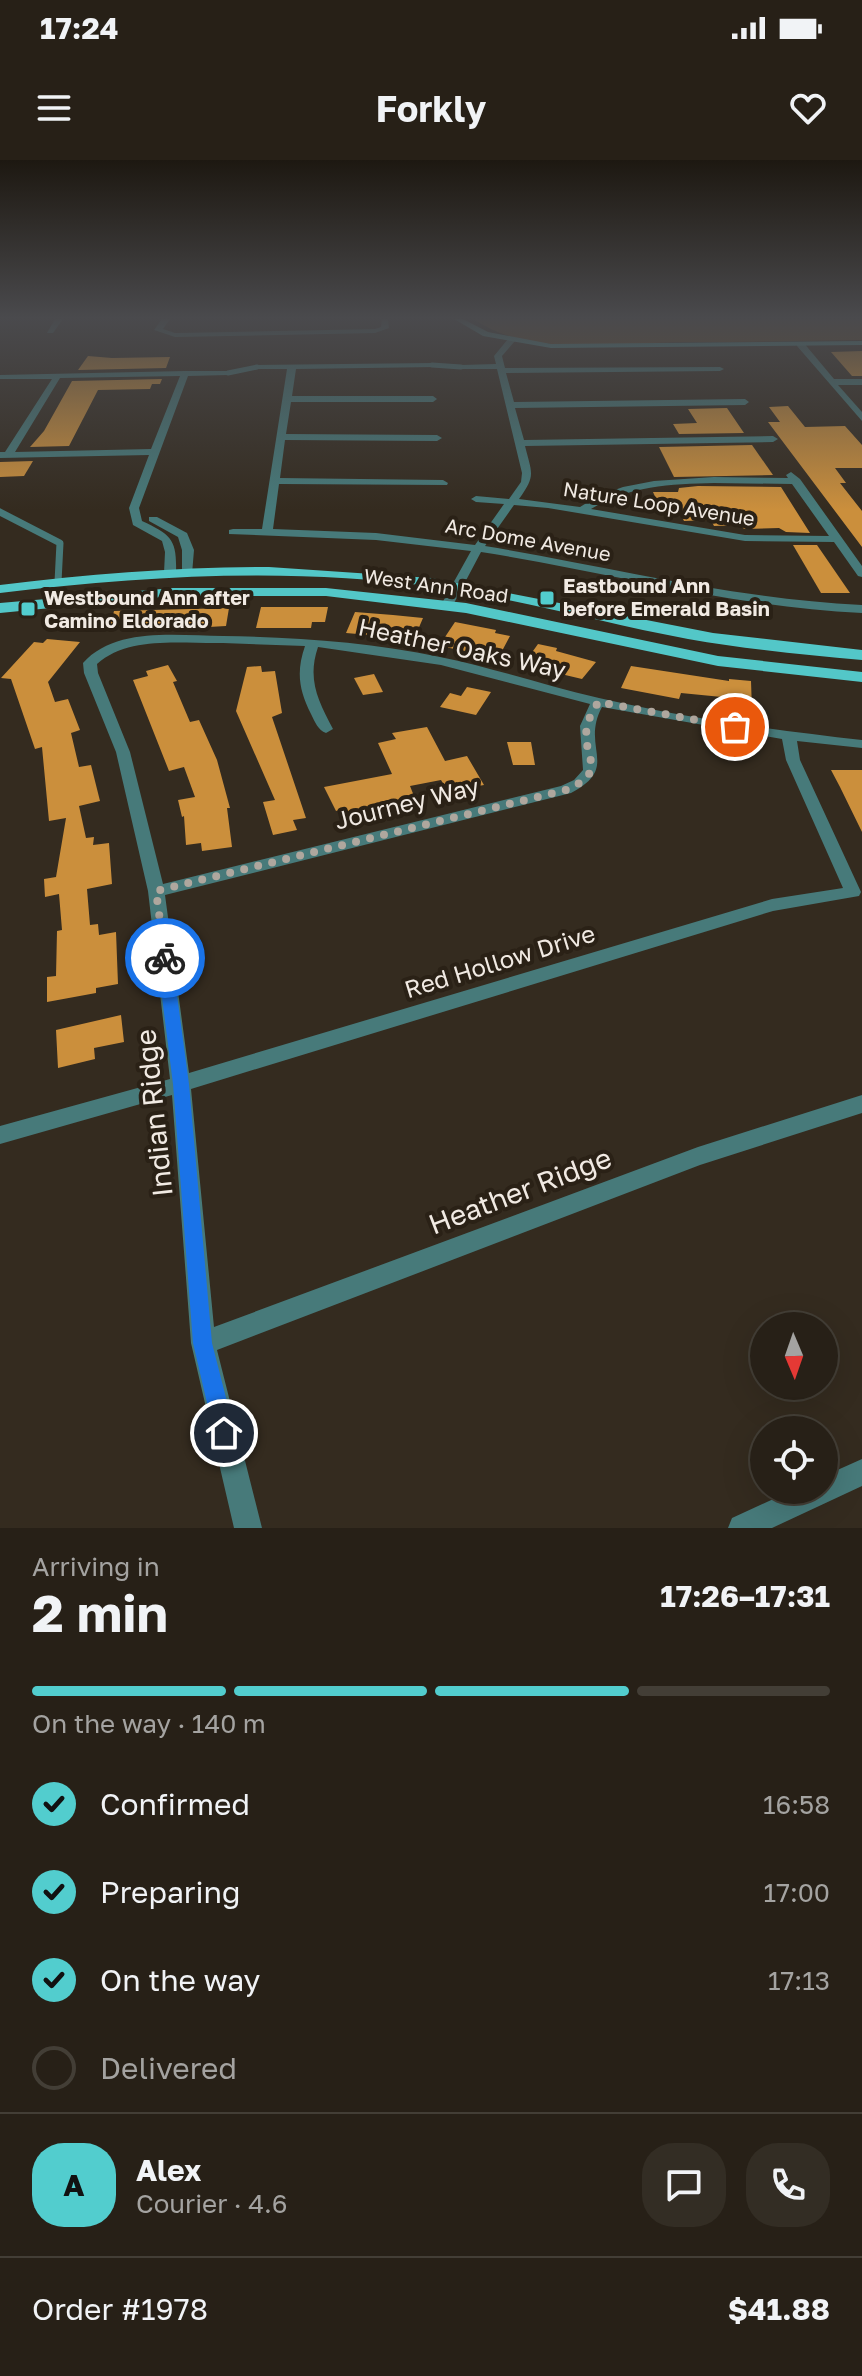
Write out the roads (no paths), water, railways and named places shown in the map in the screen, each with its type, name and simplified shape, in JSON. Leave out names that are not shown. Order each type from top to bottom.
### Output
[{"type":"main road","name":"West Ann Road","points":[[0,589],[188,572],[313,572],[457,586],[694,635],[862,655]]},
{"type":"main road","name":"West Ann Road","points":[[0,608],[135,594],[232,590],[326,592],[447,605],[687,656],[862,677]]},
{"type":"street","points":[[5,454],[53,383]]},
{"type":"street","points":[[181,383],[134,508],[137,523],[155,525],[183,535],[188,550],[188,572]]},
{"type":"street","points":[[267,531],[289,383]]},
{"type":"street","points":[[447,605],[478,548],[526,482],[527,473],[503,383]]},
{"type":"street","points":[[833,383],[862,418]]},
{"type":"street","points":[[287,399],[433,399]]},
{"type":"street","points":[[509,405],[745,402]]},
{"type":"street","points":[[281,437],[437,438]]},
{"type":"street","points":[[518,443],[773,439]]},
{"type":"street","points":[[5,454],[154,452]]},
{"type":"street","points":[[788,470],[862,574]]},
{"type":"street","points":[[274,481],[443,483]]},
{"type":"street","points":[[581,511],[609,493],[647,484],[796,481]]},
{"type":"street","name":"Nature Loop Avenue","points":[[476,499],[514,500],[745,538],[837,539]]},
{"type":"street","points":[[155,525],[170,542],[170,573]]},
{"type":"street","name":"Arc Dome Avenue","points":[[233,532],[404,538],[478,548],[698,592],[780,603],[862,609]]},
{"type":"street","name":"Heather Oaks Way","points":[[99,653],[132,642],[223,639],[360,648],[473,668],[598,702],[789,737],[862,744]]},
{"type":"street","points":[[313,643],[303,667],[304,688],[326,729]]},
{"type":"street","name":"Indian Ridge","points":[[99,653],[90,663],[91,673],[123,752],[156,891],[181,1084],[203,1343],[248,1528]]},
{"type":"street","name":"Journey Way","points":[[156,891],[566,790],[586,781],[593,770],[587,726],[598,702]]},
{"type":"street","name":"Red Hollow Drive","points":[[0,1135],[181,1084],[772,905],[853,892],[793,760],[789,737]]},
{"type":"street","name":"Heather Ridge","points":[[203,1343],[698,1156],[862,1104]]},
{"type":"street","points":[[838,1483],[862,1472]]},
{"type":"street","points":[[742,1528],[794,1504]]},
{"type":"lane","points":[[0,512],[60,543],[58,582]]},
{"type":"place","name":"Eastbound Ann before Emerald Basin","points":[[547,598]]},
{"type":"place","name":"Westbound Ann after Camino Eldorado","points":[[28,609]]}]
